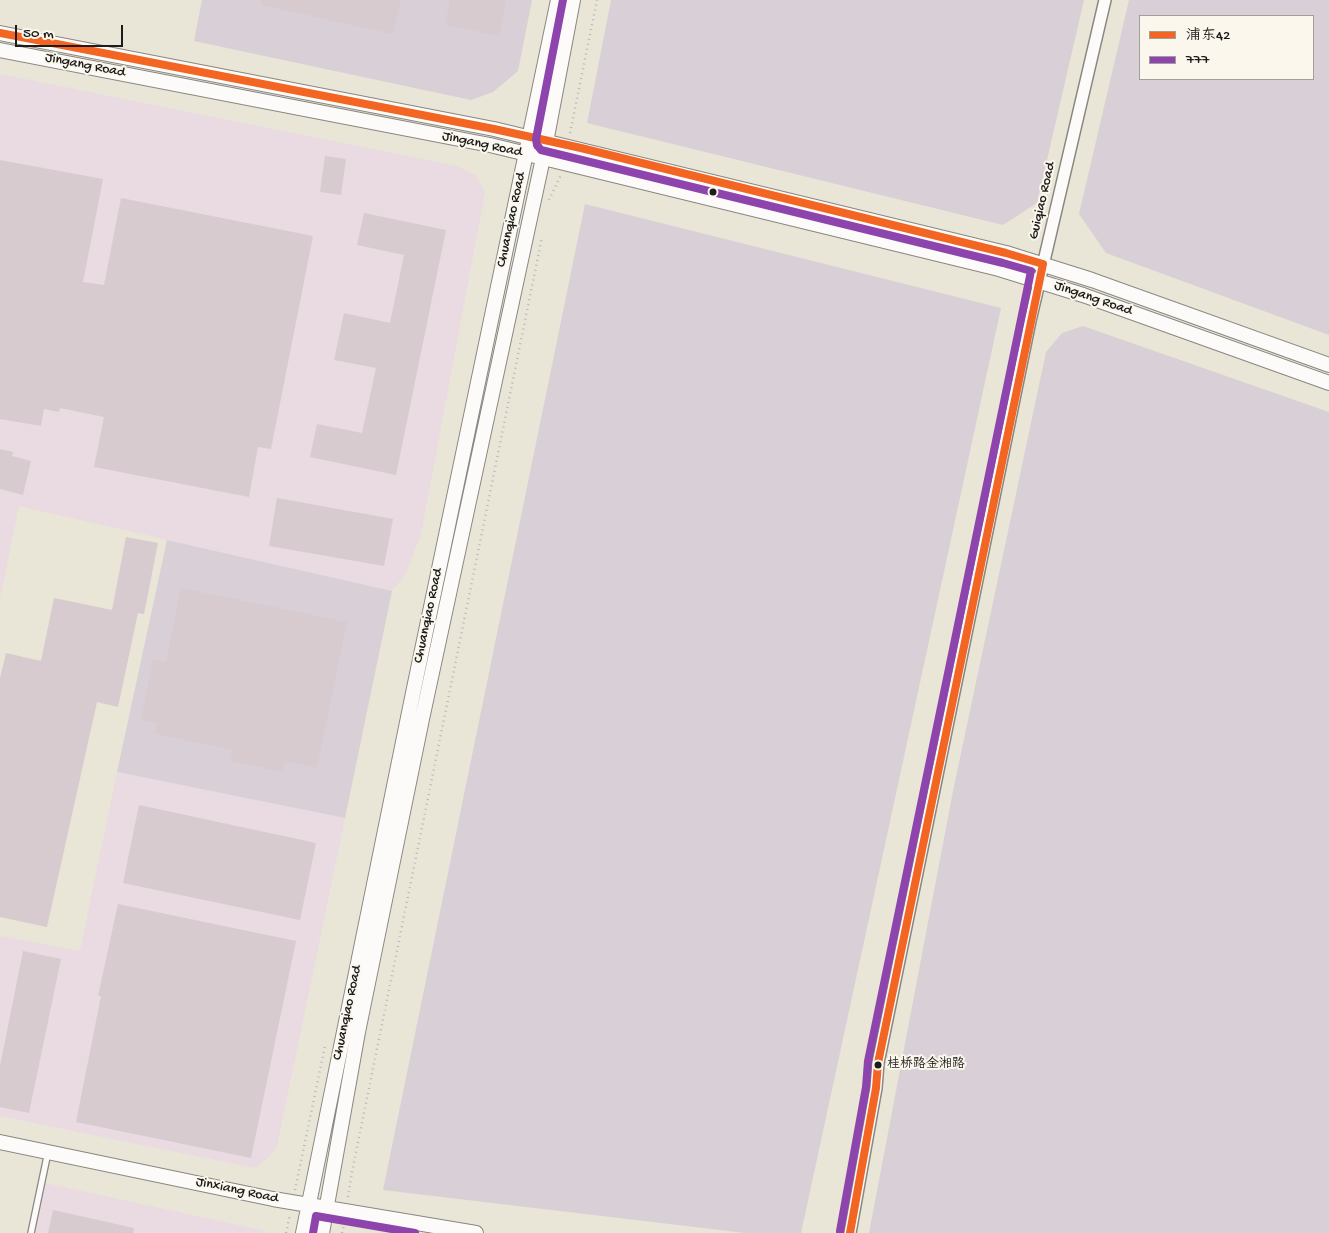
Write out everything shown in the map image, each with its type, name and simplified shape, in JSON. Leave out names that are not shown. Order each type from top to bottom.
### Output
[{"type":"street","name":"Chuanqiao Road","points":[[302,1233],[558,0]]},
{"type":"street","name":"Chuanqiao Road","points":[[322,1233],[360,1022],[424,710],[542,164],[573,0]]},
{"type":"street","name":"Guiqiao Road","points":[[850,1233],[876,1088],[878,1063],[1043,264],[1105,0]]},
{"type":"street","name":"Jingang Road","points":[[0,33],[494,129],[1006,253],[1092,280],[1329,365]]},
{"type":"street","name":"Jingang Road","points":[[0,50],[490,145],[525,154],[542,164],[990,266],[1040,280],[1329,384]]},
{"type":"street","name":"Jinxiang Road","points":[[0,1142],[308,1205],[476,1233]]},
{"type":"lane","points":[[31,1233],[48,1152]]},
{"type":"path","points":[[568,146],[597,0]]},
{"type":"path","points":[[542,164],[563,169]]},
{"type":"path","points":[[563,169],[567,177]]},
{"type":"path","points":[[549,203],[563,169]]},
{"type":"path","points":[[342,1233],[352,1172],[543,233]]},
{"type":"shaded area","points":[[202,0],[532,0],[518,71],[493,92],[471,100],[194,41]]},
{"type":"shaded area","points":[[611,0],[1084,0],[1037,203],[1003,225],[587,123]]},
{"type":"shaded area","points":[[1129,0],[1329,0],[1329,335],[1106,253],[1079,214]]},
{"type":"shaded area","points":[[0,74],[457,166],[475,175],[485,192],[421,534],[405,575],[392,591],[19,506],[0,598]]},
{"type":"shaded area","points":[[585,204],[1001,308],[801,1233],[745,1233],[383,1190]]},
{"type":"shaded area","points":[[1083,326],[1329,412],[1329,1233],[869,1233],[953,791],[1046,352],[1062,333]]},
{"type":"shaded area","points":[[167,540],[392,591],[345,818],[117,772]]},
{"type":"shaded area","points":[[117,772],[345,818],[277,1146],[266,1160],[255,1168],[0,1116],[0,936],[80,951]]},
{"type":"shaded area","points":[[40,1182],[266,1231],[266,1233],[28,1233]]},
{"type":"building","points":[[261,0],[401,0],[393,34],[261,5]]},
{"type":"building","points":[[450,0],[506,0],[499,36],[445,25]]},
{"type":"building","points":[[325,156],[346,159],[341,195],[320,192]]},
{"type":"building","points":[[0,160],[103,179],[83,282],[104,285],[121,198],[313,236],[271,449],[258,447],[249,497],[94,467],[104,417],[60,408],[59,412],[44,409],[41,426],[0,419]]},
{"type":"building","points":[[364,213],[446,230],[396,475],[310,457],[317,424],[362,433],[376,368],[334,360],[344,313],[390,323],[404,255],[357,245]]},
{"type":"building","points":[[0,449],[13,452],[12,456],[31,461],[23,495],[0,489]]},
{"type":"building","points":[[277,498],[393,519],[384,566],[269,546]]},
{"type":"building","points":[[126,537],[158,543],[144,614],[138,613],[118,707],[97,702],[47,927],[0,917],[0,678],[6,653],[41,661],[54,598],[112,610]]},
{"type":"building","points":[[181,588],[347,622],[317,768],[285,761],[283,772],[230,761],[233,750],[155,734],[157,723],[141,720],[153,660],[166,662]]},
{"type":"building","points":[[139,805],[316,843],[300,920],[123,883]]},
{"type":"building","points":[[118,904],[296,941],[251,1158],[76,1122],[101,996],[98,996]]},
{"type":"building","points":[[23,951],[61,959],[29,1113],[0,1107],[0,1066]]},
{"type":"building","points":[[53,1210],[134,1228],[133,1233],[48,1233]]},
{"type":"transit line","name":"777","points":[[563,0],[536,139],[537,145],[541,150],[1031,271],[868,1061],[866,1087],[840,1231]]},
{"type":"transit line","name":"浦东42","points":[[0,33],[494,129],[581,148],[1006,253],[1043,264],[878,1063],[876,1088],[850,1233]]},
{"type":"transit line","name":"777","points":[[313,1233],[316,1216],[415,1233]]},
{"type":"place","name":"桂桥路金湘路","points":[[878,1065]]}]
